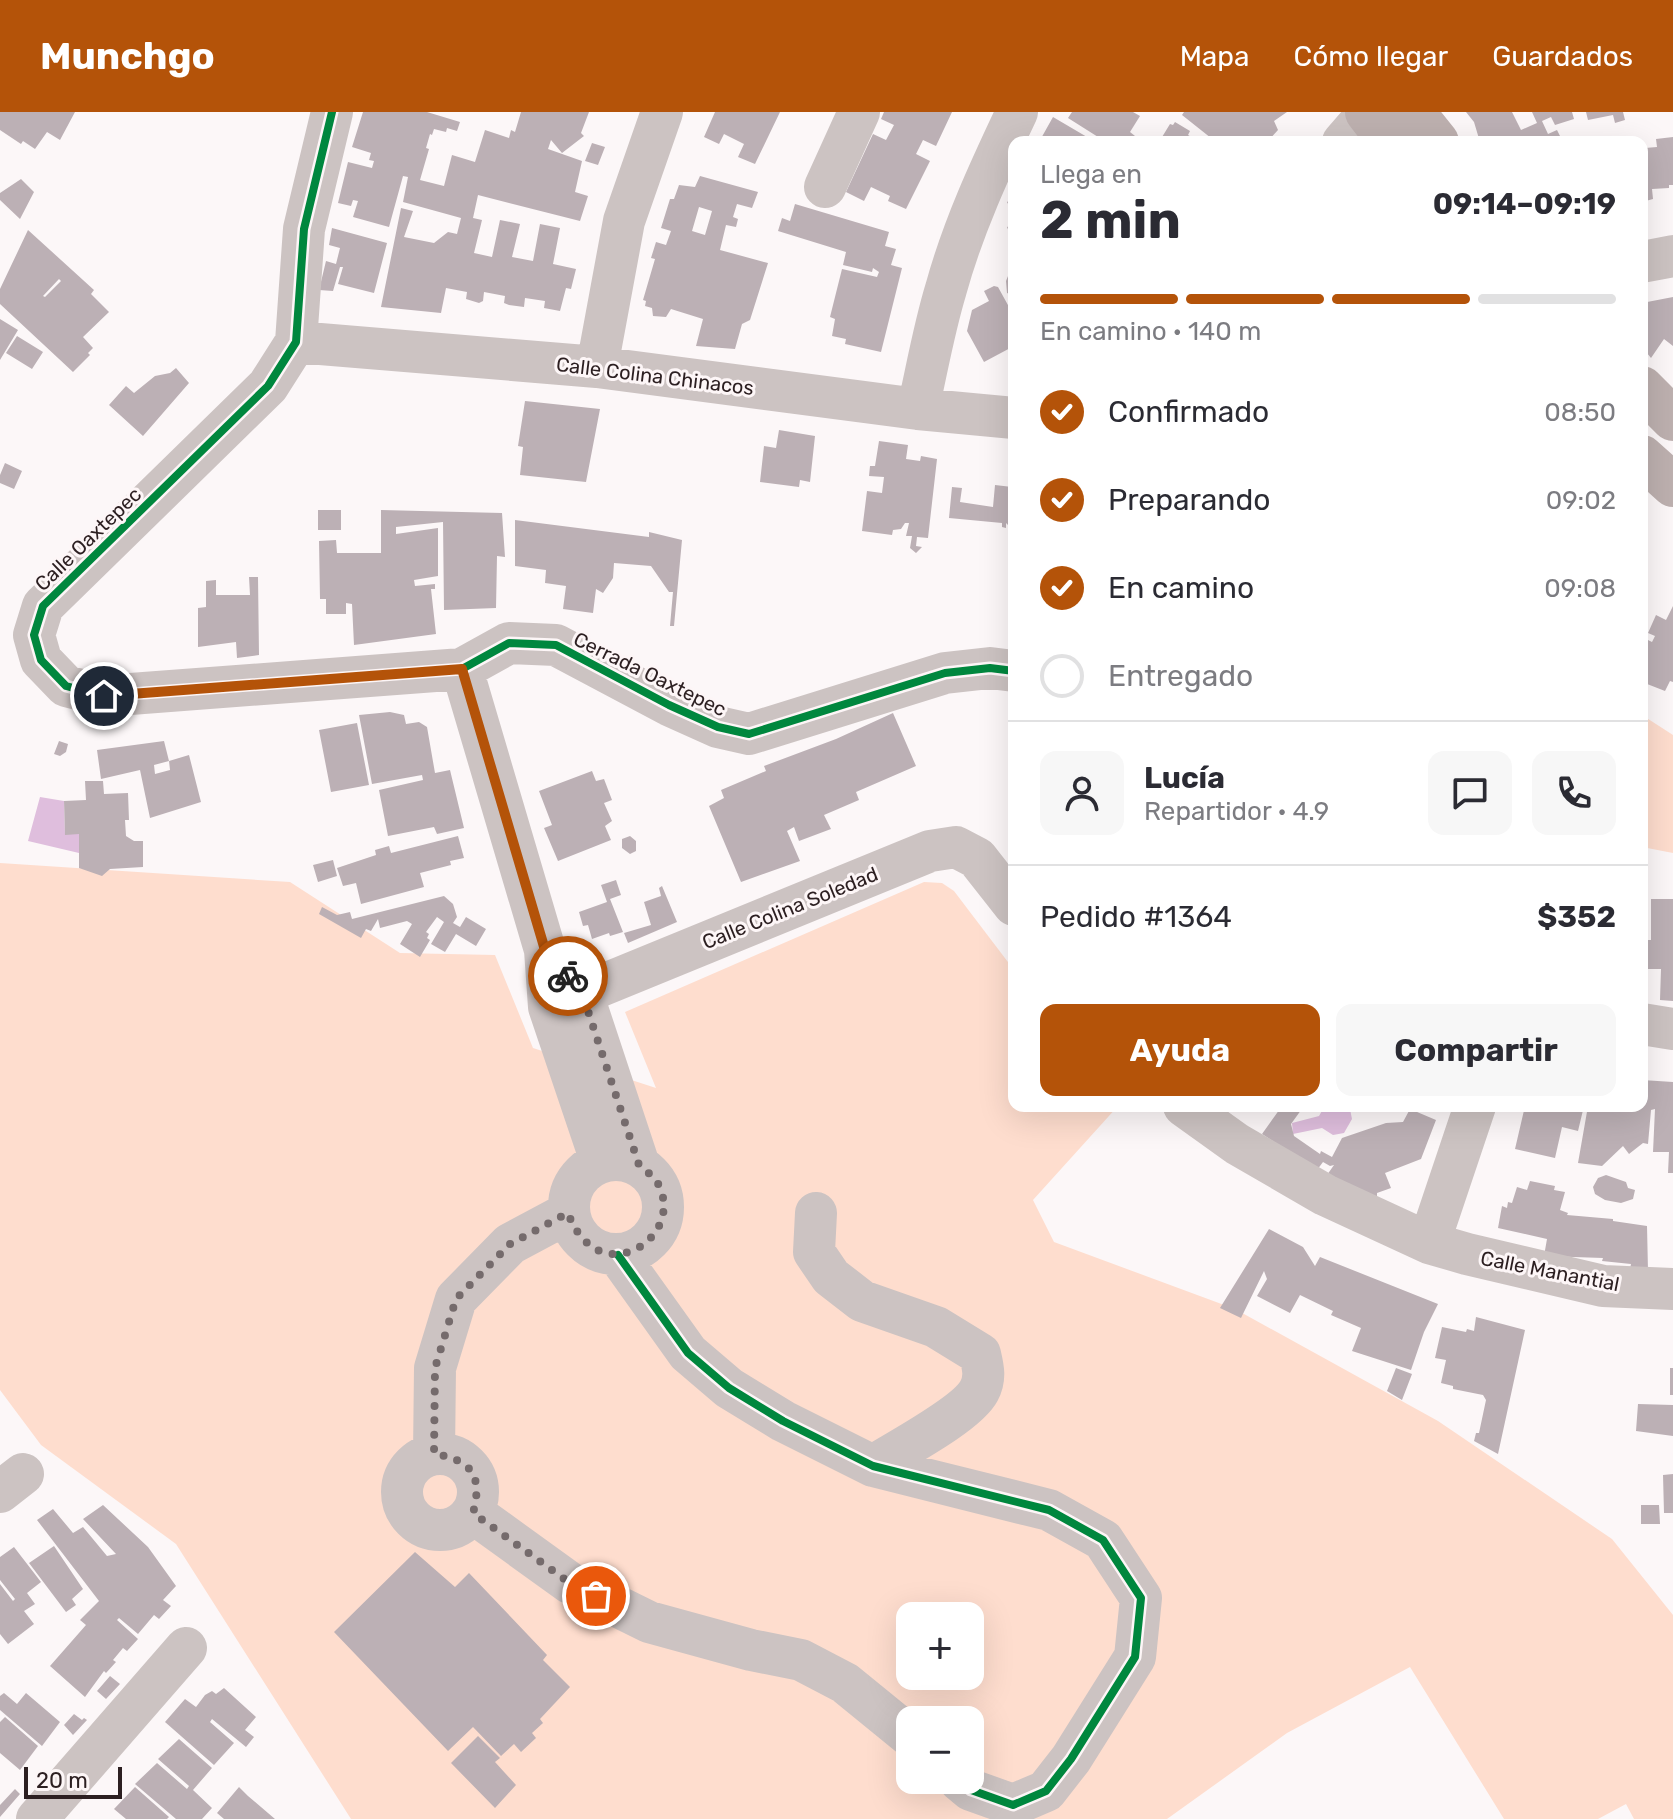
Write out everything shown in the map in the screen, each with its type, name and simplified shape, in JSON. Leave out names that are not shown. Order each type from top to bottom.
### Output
[{"type":"main road","points":[[1368,112],[1386,136]]},
{"type":"main road","points":[[1413,112],[1432,136]]},
{"type":"main road","points":[[1648,394],[1673,419]]},
{"type":"street","name":"Calle Oaxtepec","points":[[332,112],[304,229],[296,342],[268,386],[43,606],[34,635],[41,660],[66,686],[104,696],[462,669]]},
{"type":"street","points":[[597,367],[624,221],[662,112]]},
{"type":"street","points":[[825,187],[859,112]]},
{"type":"street","points":[[918,409],[936,328],[961,242],[984,181],[1017,112]]},
{"type":"street","points":[[1348,136],[1368,112]]},
{"type":"street","points":[[1648,261],[1673,256]]},
{"type":"street","name":"Calle Colina Chinacos","points":[[296,342],[597,367],[918,409],[1008,417]]},
{"type":"street","name":"Cerrada Oaxtepec","points":[[462,669],[509,643],[556,645],[669,705],[718,727],[749,734],[945,673],[990,668],[1008,670]]},
{"type":"street","points":[[462,669],[545,950],[566,1000],[620,1163]]},
{"type":"street","name":"Calle Colina Soledad","points":[[566,1000],[930,851],[956,847],[977,858],[1008,897]]},
{"type":"street","points":[[1648,1025],[1673,1029]]},
{"type":"street","points":[[1192,1112],[1237,1144],[1325,1195],[1429,1243],[1473,1112]]},
{"type":"street","points":[[620,1163],[657,1181],[664,1205],[658,1229],[642,1247],[618,1255],[594,1250],[576,1233],[568,1213],[571,1191],[582,1172],[620,1163]]},
{"type":"street","points":[[434,1454],[435,1368],[456,1299],[510,1244],[568,1213]]},
{"type":"street","points":[[816,1213],[814,1252],[831,1277],[862,1301],[936,1327],[980,1354],[984,1373],[979,1390],[966,1407],[873,1466]]},
{"type":"street","name":"Calle Manantial","points":[[1429,1243],[1603,1286],[1673,1289]]},
{"type":"street","points":[[618,1255],[688,1353],[729,1388],[783,1421],[873,1466],[1049,1510],[1103,1540],[1141,1598],[1135,1657],[1071,1759],[1046,1791],[1013,1805],[984,1793]]},
{"type":"street","points":[[434,1454],[457,1457],[473,1471],[479,1492],[473,1513],[453,1529],[427,1529],[407,1513],[401,1488],[412,1465],[434,1454]]},
{"type":"street","points":[[473,1513],[570,1583],[649,1622],[751,1650],[801,1660],[845,1683],[896,1725]]},
{"type":"street","points":[[37,1819],[186,1648]]},
{"type":"shaded area","points":[[1648,719],[1673,735],[1673,853],[1648,848]]},
{"type":"shaded area","points":[[40,797],[64,801],[65,834],[79,834],[79,853],[28,841]]},
{"type":"shaded area","points":[[0,863],[290,882],[400,953],[495,955],[533,1048],[656,1088],[625,1012],[924,882],[942,883],[954,891],[1008,962],[1008,1112],[1113,1112],[1033,1200],[1054,1242],[1235,1309],[1438,1421],[1612,1539],[1673,1615],[1673,1819],[1634,1819],[1626,1804],[1598,1819],[1504,1819],[1410,1667],[1287,1733],[1167,1819],[351,1819],[176,1544],[41,1445],[0,1390]]},
{"type":"shaded area","points":[[1321,1112],[1351,1112],[1352,1119],[1344,1133],[1333,1135],[1322,1128],[1293,1134],[1292,1123],[1319,1116]]},
{"type":"building","points":[[0,112],[75,112],[60,140],[47,132],[35,149],[0,130]]},
{"type":"building","points":[[363,112],[427,112],[460,122],[457,131],[434,129],[426,148],[429,149],[420,180],[444,186],[452,155],[475,162],[485,130],[509,138],[511,130],[515,132],[521,112],[589,112],[581,133],[584,136],[562,153],[551,140],[548,149],[582,161],[575,192],[588,196],[580,221],[478,195],[473,218],[482,220],[474,253],[492,257],[500,220],[520,224],[512,257],[533,261],[540,224],[560,228],[553,264],[576,269],[571,289],[566,288],[560,311],[544,308],[545,301],[525,298],[524,307],[509,305],[504,303],[505,296],[484,292],[483,301],[479,303],[466,299],[467,292],[446,288],[441,313],[381,307],[401,208],[413,211],[404,237],[434,243],[448,232],[457,234],[461,218],[403,202],[408,177],[403,176],[389,227],[353,217],[358,201],[353,200],[351,206],[338,203],[348,162],[372,168],[374,161],[369,160],[371,153],[352,147]]},
{"type":"building","points":[[715,112],[780,112],[755,164],[738,157],[744,144],[724,134],[719,144],[704,137]]},
{"type":"building","points":[[884,112],[952,112],[936,146],[923,140],[916,154],[930,161],[906,209],[888,201],[890,196],[871,187],[864,201],[846,192],[873,134],[886,140],[894,125],[881,119]]},
{"type":"building","points":[[1072,112],[1133,112],[1140,116],[1130,132],[1135,136],[1096,136],[1068,118]]},
{"type":"building","points":[[1184,112],[1287,112],[1274,121],[1278,130],[1272,136],[1208,136],[1182,115]]},
{"type":"building","points":[[1466,112],[1512,112],[1521,130],[1537,123],[1532,112],[1572,112],[1574,119],[1555,125],[1551,117],[1542,121],[1548,134],[1557,130],[1560,136],[1478,136],[1474,122]]},
{"type":"building","points":[[1586,112],[1623,112],[1625,120],[1615,123],[1613,115],[1588,120]]},
{"type":"building","points":[[1053,117],[1085,136],[1042,136]]},
{"type":"building","points":[[1175,122],[1190,131],[1190,136],[1163,136],[1170,124]]},
{"type":"building","points":[[1673,137],[1673,185],[1652,189],[1653,199],[1648,200],[1648,148],[1657,147],[1656,139]]},
{"type":"building","points":[[592,143],[605,147],[598,165],[585,161]]},
{"type":"building","points":[[700,176],[758,192],[752,208],[737,204],[733,217],[738,219],[736,227],[726,225],[720,250],[768,263],[750,320],[742,324],[735,349],[696,346],[703,319],[671,309],[666,317],[653,316],[652,308],[645,306],[646,301],[643,300],[655,259],[651,258],[656,242],[666,245],[671,231],[661,228],[670,199],[674,199],[679,185],[695,187]],"holes":[[[699,207],[712,211],[705,235],[692,231]]]},
{"type":"building","points":[[21,179],[34,192],[20,219],[0,200],[0,193]]},
{"type":"building","points":[[795,204],[889,232],[885,246],[896,249],[891,265],[902,268],[881,352],[845,344],[846,339],[832,336],[835,319],[830,317],[842,269],[877,277],[879,272],[873,268],[872,272],[843,265],[846,252],[778,231],[782,218],[790,221]]},
{"type":"building","points":[[332,228],[387,243],[374,293],[338,284],[343,267],[340,267],[333,291],[319,290],[326,261],[336,264],[340,248],[329,245]]},
{"type":"building","points":[[28,230],[94,290],[91,294],[109,312],[83,337],[93,348],[88,353],[90,355],[73,372],[0,304],[0,289]],"holes":[[[59,279],[61,281],[45,297],[43,296]]]},
{"type":"building","points":[[998,287],[1008,305],[1008,349],[984,362],[967,331],[972,310],[989,301],[984,291]]},
{"type":"building","points":[[1673,297],[1673,346],[1664,339],[1651,358],[1648,354],[1648,302]]},
{"type":"building","points":[[0,319],[18,330],[0,360]]},
{"type":"building","points":[[17,336],[43,352],[32,369],[6,353]]},
{"type":"building","points":[[176,368],[189,383],[143,436],[109,405],[126,386],[134,393],[155,376],[170,373]]},
{"type":"building","points":[[525,401],[600,409],[586,482],[520,475],[523,447],[518,446]]},
{"type":"building","points":[[779,430],[815,436],[810,482],[800,480],[799,487],[760,482],[764,446],[776,448]]},
{"type":"building","points":[[879,441],[908,445],[906,459],[920,461],[921,456],[937,459],[928,538],[917,537],[916,546],[922,547],[916,553],[910,548],[912,536],[906,536],[909,523],[893,530],[892,535],[862,531],[867,491],[882,493],[884,477],[869,476],[870,466],[875,466]]},
{"type":"building","points":[[5,463],[22,471],[14,489],[0,483]]},
{"type":"building","points":[[995,485],[1008,487],[1006,528],[1002,527],[1002,523],[949,518],[952,487],[962,488],[960,502],[993,507]]},
{"type":"building","points":[[318,510],[341,510],[341,530],[318,530]]},
{"type":"building","points":[[381,510],[502,513],[505,557],[497,556],[496,608],[444,610],[443,522],[396,527],[396,534],[438,528],[438,576],[414,580],[415,586],[435,584],[435,589],[431,589],[436,634],[354,645],[352,604],[346,603],[346,614],[326,614],[326,599],[320,599],[319,541],[336,540],[337,553],[381,553]]},
{"type":"building","points":[[515,520],[649,537],[649,532],[682,540],[674,626],[670,626],[673,592],[669,592],[651,566],[614,563],[613,578],[603,593],[596,589],[593,613],[563,609],[566,586],[545,583],[546,570],[515,566]]},
{"type":"building","points":[[249,577],[258,577],[259,655],[237,658],[236,642],[198,647],[198,608],[206,607],[206,581],[216,580],[216,595],[250,595]]},
{"type":"building","points":[[1673,606],[1673,682],[1670,681],[1665,691],[1648,684],[1648,640],[1652,642],[1655,636],[1648,633],[1656,615],[1666,620]]},
{"type":"building","points":[[390,712],[404,715],[406,724],[419,722],[427,727],[435,773],[450,770],[464,828],[437,834],[434,827],[388,836],[379,790],[423,780],[422,775],[372,784],[359,715]]},
{"type":"building","points":[[893,713],[916,766],[856,792],[859,800],[824,815],[831,829],[799,841],[794,827],[787,831],[800,861],[741,882],[709,806],[724,798],[721,790],[766,771],[764,766]]},
{"type":"building","points":[[357,723],[369,785],[331,792],[319,730]]},
{"type":"building","points":[[59,741],[68,744],[66,752],[60,756],[54,754]]},
{"type":"building","points":[[164,741],[169,761],[189,755],[201,802],[150,818],[140,770],[101,779],[97,750]],"holes":[[[169,761],[170,770],[155,774],[154,765]]]},
{"type":"building","points":[[592,771],[596,781],[604,779],[612,800],[604,803],[612,821],[605,826],[611,840],[558,861],[544,828],[552,825],[539,791]]},
{"type":"building","points":[[85,781],[103,781],[104,794],[128,793],[126,836],[134,841],[143,841],[143,867],[110,869],[102,876],[79,868],[79,834],[65,835],[64,801],[86,800]]},
{"type":"building","points":[[458,836],[464,858],[450,861],[451,865],[420,873],[424,887],[361,904],[356,883],[343,886],[337,868],[376,855],[375,850],[389,846],[391,853]]},
{"type":"building","points":[[630,836],[636,841],[636,851],[630,854],[622,848],[622,839]]},
{"type":"building","points":[[333,860],[337,876],[318,882],[313,865]]},
{"type":"building","points":[[616,880],[621,895],[610,899],[623,932],[592,939],[588,925],[583,926],[579,912],[607,902],[601,885]]},
{"type":"building","points":[[662,886],[677,922],[628,943],[624,933],[651,925],[644,902],[661,896],[659,888]]},
{"type":"building","points":[[444,896],[453,904],[457,917],[453,923],[460,927],[466,917],[486,929],[476,946],[456,934],[445,952],[431,944],[444,922],[437,917],[426,932],[430,940],[420,957],[400,944],[412,924],[407,921],[380,928],[378,919],[371,931],[366,929],[361,938],[319,914],[322,907],[337,915],[350,912],[352,919]]},
{"type":"building","points":[[1651,899],[1673,899],[1673,1001],[1660,1000],[1661,969],[1648,969],[1648,940],[1651,940]]},
{"type":"building","points":[[1648,1080],[1673,1082],[1673,1173],[1668,1173],[1669,1152],[1653,1152],[1655,1109],[1651,1110],[1648,1144],[1643,1143],[1629,1154],[1623,1146],[1602,1166],[1578,1163],[1587,1112],[1648,1112]]},
{"type":"building","points":[[1278,1112],[1300,1112],[1291,1124],[1294,1136],[1320,1154],[1321,1151],[1332,1157],[1342,1138],[1386,1123],[1403,1122],[1408,1112],[1417,1112],[1436,1120],[1421,1159],[1385,1173],[1391,1188],[1377,1193],[1377,1201],[1327,1175],[1334,1165],[1323,1162],[1317,1170],[1262,1134]]},
{"type":"building","points":[[1524,1112],[1583,1112],[1578,1131],[1562,1127],[1555,1158],[1515,1149]]},
{"type":"building","points":[[1606,1175],[1626,1182],[1628,1188],[1635,1190],[1633,1199],[1621,1203],[1595,1194],[1593,1187],[1598,1178]]},
{"type":"building","points":[[1530,1181],[1555,1186],[1554,1190],[1565,1192],[1560,1210],[1567,1215],[1647,1226],[1648,1271],[1630,1269],[1631,1264],[1602,1261],[1603,1258],[1544,1256],[1547,1239],[1498,1228],[1502,1206],[1507,1208],[1517,1187],[1527,1190]]},
{"type":"building","points":[[1269,1229],[1303,1247],[1315,1266],[1320,1257],[1438,1304],[1411,1370],[1352,1351],[1361,1328],[1331,1315],[1333,1311],[1300,1295],[1290,1313],[1257,1296],[1267,1279],[1264,1271],[1241,1318],[1220,1308]]},
{"type":"building","points":[[1476,1317],[1525,1330],[1498,1454],[1474,1441],[1476,1433],[1479,1433],[1486,1400],[1483,1395],[1453,1389],[1453,1386],[1441,1383],[1446,1360],[1435,1358],[1442,1327],[1474,1331]]},
{"type":"building","points":[[1396,1368],[1412,1374],[1402,1400],[1387,1391]]},
{"type":"building","points":[[1670,1368],[1673,1368],[1673,1395],[1670,1395]]},
{"type":"building","points":[[1638,1404],[1673,1405],[1673,1436],[1636,1431]]},
{"type":"building","points":[[1673,1474],[1673,1513],[1664,1513],[1663,1475]]},
{"type":"building","points":[[103,1505],[148,1547],[176,1586],[163,1600],[171,1606],[159,1619],[154,1615],[138,1634],[119,1618],[117,1620],[138,1639],[127,1651],[123,1648],[113,1660],[116,1662],[106,1673],[104,1671],[85,1697],[50,1666],[86,1625],[80,1620],[99,1601],[37,1520],[53,1509],[73,1533],[83,1527],[107,1556],[116,1554],[83,1519]]},
{"type":"building","points":[[1641,1505],[1659,1505],[1660,1524],[1641,1524]]},
{"type":"building","points":[[54,1546],[83,1589],[72,1599],[76,1605],[66,1612],[29,1563]]},
{"type":"building","points":[[14,1547],[41,1582],[27,1593],[35,1604],[24,1611],[34,1624],[8,1644],[0,1634],[0,1584],[13,1601],[15,1599],[0,1580],[0,1557]]},
{"type":"building","points":[[415,1552],[455,1587],[469,1573],[547,1655],[543,1660],[570,1687],[540,1719],[543,1723],[532,1733],[536,1738],[521,1752],[514,1744],[501,1756],[473,1727],[448,1751],[334,1632]]},
{"type":"building","points":[[110,1676],[120,1684],[106,1699],[97,1691]]},
{"type":"building","points":[[224,1688],[256,1717],[245,1730],[254,1737],[246,1747],[212,1719],[210,1722],[234,1743],[214,1765],[165,1722],[185,1699],[196,1707],[205,1695],[212,1691],[216,1694]]},
{"type":"building","points":[[4,1693],[17,1704],[26,1693],[60,1722],[42,1746],[0,1710],[0,1696]]},
{"type":"building","points":[[74,1714],[87,1720],[73,1735],[64,1725]]},
{"type":"building","points":[[5,1717],[38,1746],[20,1770],[0,1753],[0,1722]]},
{"type":"building","points":[[478,1736],[500,1758],[495,1762],[516,1785],[495,1808],[451,1763]]},
{"type":"building","points":[[179,1739],[212,1768],[193,1790],[212,1808],[202,1819],[176,1819],[135,1784],[157,1763],[187,1789],[189,1786],[158,1759]]},
{"type":"building","points":[[135,1787],[169,1817],[126,1819],[114,1809]]},
{"type":"building","points":[[239,1787],[275,1819],[224,1819],[217,1813]]},
{"type":"building","points":[[15,1789],[20,1794],[0,1817],[0,1805]]},
{"type":"cycle path","points":[[332,112],[304,229],[296,342],[268,386],[43,606],[34,635],[41,660],[66,686],[104,696],[462,669],[509,643],[556,645],[669,705],[718,727],[749,734],[945,673],[990,668],[1008,670]]},
{"type":"cycle path","points":[[618,1255],[688,1353],[729,1388],[783,1421],[873,1466],[1049,1510],[1103,1540],[1141,1598],[1135,1657],[1071,1759],[1046,1791],[1013,1805],[982,1794]]},
{"type":"way so far","points":[[568,976],[582,993],[639,1165],[657,1181],[664,1205],[658,1229],[642,1247],[618,1255],[594,1250],[576,1233],[568,1213],[510,1244],[456,1299],[435,1368],[434,1454],[457,1457],[473,1471],[479,1492],[473,1513],[570,1583],[596,1596]]},
{"type":"route","points":[[104,696],[462,669],[545,950],[568,976]]}]
